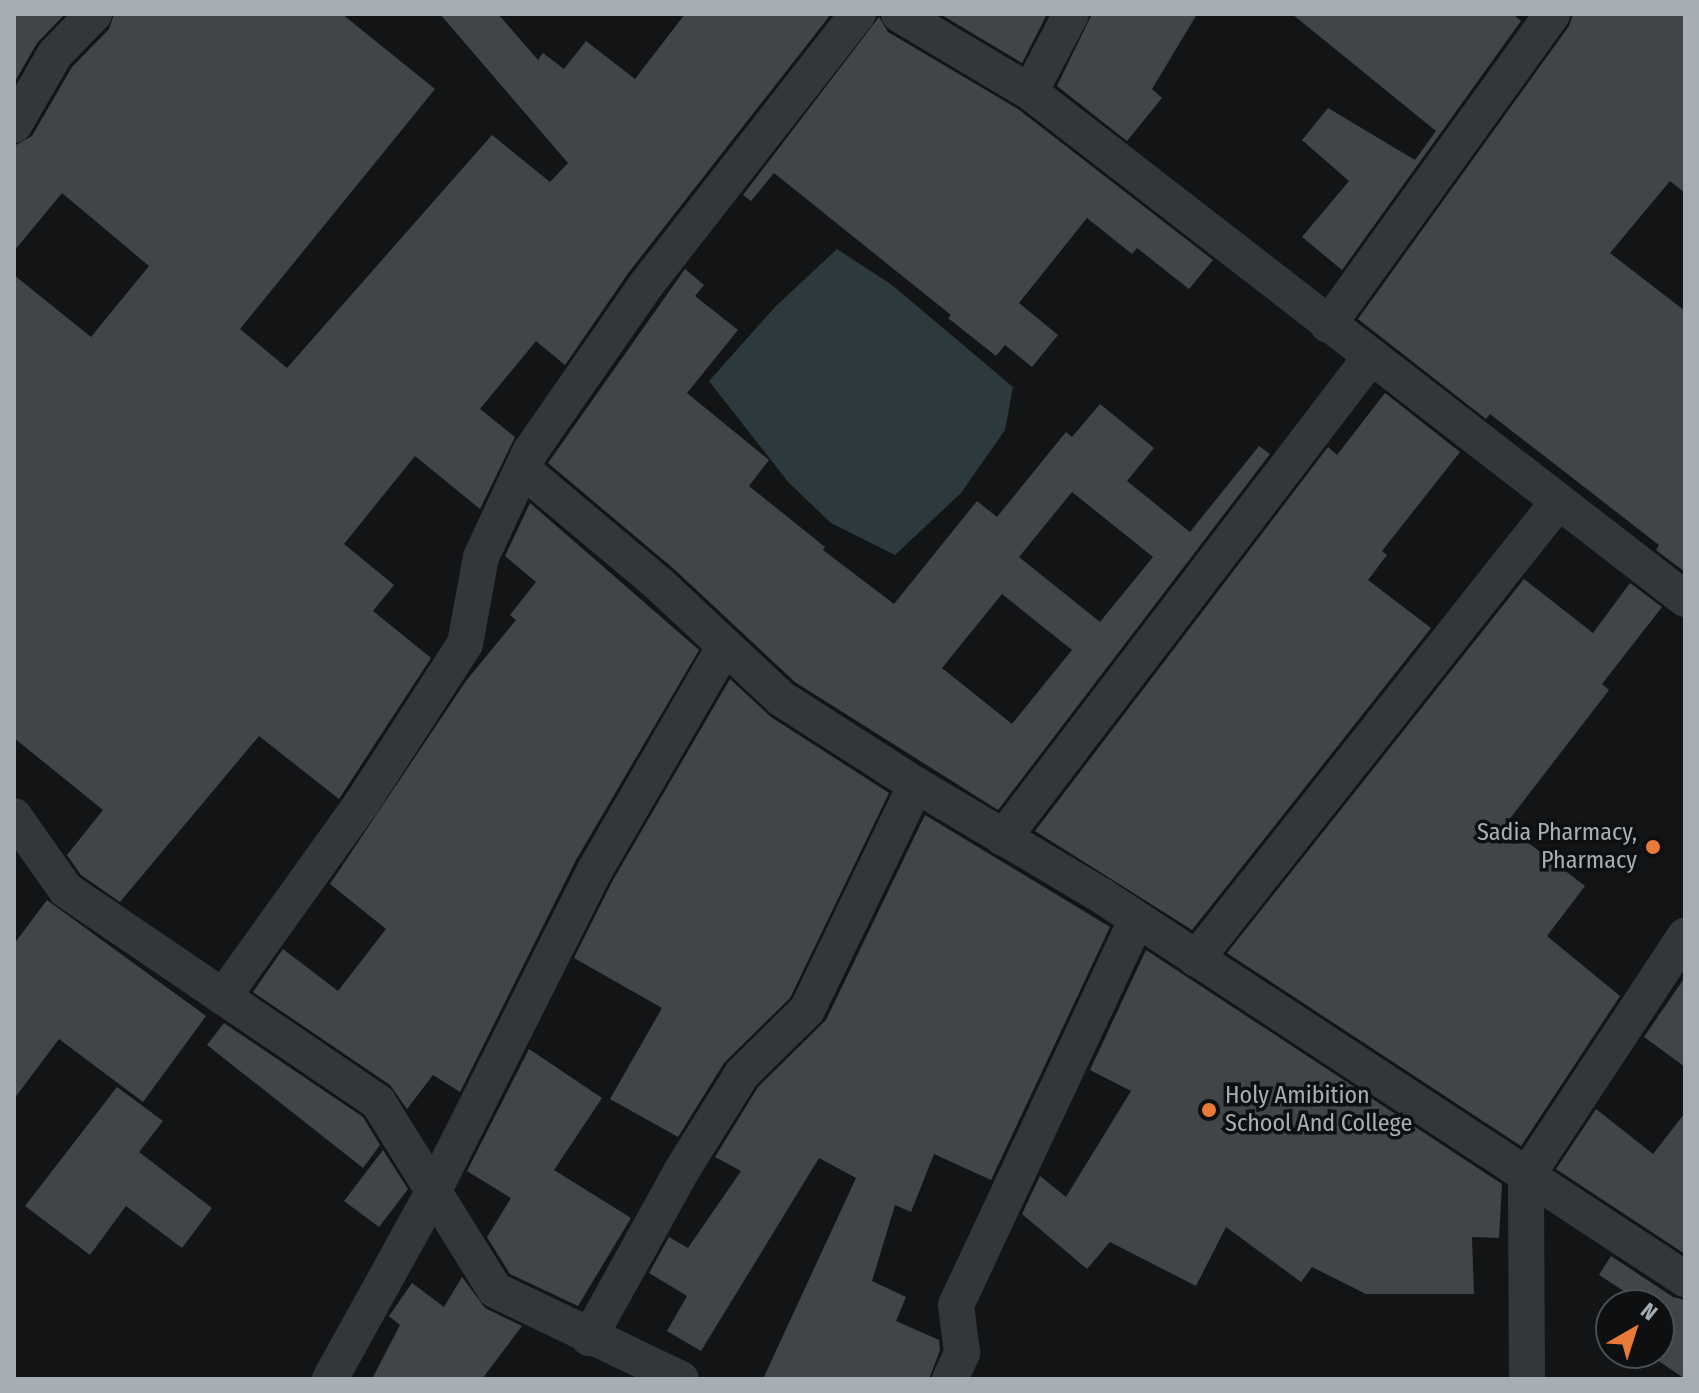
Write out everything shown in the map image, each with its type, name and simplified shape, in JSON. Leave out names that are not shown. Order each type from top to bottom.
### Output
[{"type":"street","points":[[14,125],[55,54],[94,14]]},
{"type":"street","points":[[223,997],[362,803],[465,644],[481,557],[530,452],[646,285],[858,14]]},
{"type":"street","points":[[899,14],[1030,92],[1685,599]]},
{"type":"street","points":[[1030,92],[1071,14]]},
{"type":"street","points":[[1328,325],[1552,14]]},
{"type":"street","points":[[1003,838],[1370,358]]},
{"type":"street","points":[[522,469],[660,585],[782,699],[916,785],[1137,919],[1685,1279]]},
{"type":"street","points":[[1196,959],[1558,502]]},
{"type":"street","points":[[330,1379],[432,1194],[595,870],[725,646]]},
{"type":"street","points":[[589,1338],[682,1170],[742,1074],[807,1010],[916,785]]},
{"type":"street","points":[[14,816],[66,890],[378,1102],[432,1194],[495,1290],[589,1338],[681,1379]]},
{"type":"street","points":[[950,1379],[962,1353],[956,1305],[1137,919]]},
{"type":"street","points":[[1527,1379],[1526,1177],[1685,936]]},
{"type":"shaded area","points":[[837,249],[892,285],[1013,387],[1005,430],[961,493],[895,555],[831,523],[789,483],[709,381],[775,307]]},
{"type":"building","points":[[14,14],[65,14],[37,43],[14,83]]},
{"type":"building","points":[[114,14],[342,14],[435,89],[240,329],[287,368],[492,135],[550,182],[568,163],[440,14],[498,14],[538,60],[543,53],[564,69],[586,41],[635,79],[685,14],[831,14],[629,272],[565,365],[536,341],[480,409],[515,437],[480,509],[415,456],[344,544],[394,585],[373,611],[431,658],[339,799],[259,736],[120,902],[81,875],[67,855],[103,810],[14,738],[14,275],[91,337],[149,266],[62,193],[14,251],[14,146],[32,136],[72,67],[109,29]]},
{"type":"building","points":[[940,14],[1047,14],[1022,63]]},
{"type":"building","points":[[1092,14],[1197,14],[1152,89],[1162,98],[1127,141],[1057,86]]},
{"type":"building","points":[[1292,14],[1513,14],[1521,21],[1342,270],[1302,237],[1349,181],[1302,140],[1328,108],[1415,160],[1436,131]]},
{"type":"building","points":[[1573,14],[1685,14],[1685,193],[1670,181],[1610,253],[1685,311],[1685,572],[1656,550],[1659,545],[1490,414],[1486,419],[1358,319],[1569,26]]},
{"type":"building","points":[[879,17],[888,32],[1018,109],[1213,260],[1189,289],[1137,248],[1132,254],[1087,218],[1019,303],[1058,335],[1032,367],[1005,345],[996,356],[948,318],[951,315],[774,173],[751,201],[743,195]]},
{"type":"building","points":[[685,269],[704,285],[695,296],[738,330],[687,393],[769,460],[749,486],[825,547],[823,550],[894,604],[977,501],[997,517],[1066,432],[1072,437],[1100,404],[1154,448],[1127,481],[1190,532],[1259,446],[1270,454],[998,810],[795,682],[674,569],[548,463]],"holes":[[[1072,492],[1153,557],[1100,622],[1019,557]],[[1002,594],[1072,650],[1012,724],[942,668]]]},
{"type":"building","points":[[1385,393],[1460,452],[1382,551],[1387,555],[1368,580],[1431,628],[1192,930],[1035,831],[1328,447],[1337,455]]},
{"type":"building","points":[[530,503],[699,650],[576,860],[460,1092],[433,1075],[407,1109],[390,1085],[253,992],[283,949],[338,991],[386,929],[330,884],[466,681],[516,620],[510,615],[536,582],[505,556]]},
{"type":"building","points":[[1524,579],[1593,633],[1630,583],[1662,607],[1602,684],[1609,690],[1505,825],[1585,886],[1547,936],[1620,996],[1521,1146],[1227,953]]},
{"type":"building","points":[[730,679],[771,717],[889,793],[790,998],[724,1063],[678,1137],[610,1099],[662,1008],[574,958],[613,880]]},
{"type":"building","points":[[925,815],[1110,927],[991,1180],[934,1154],[911,1212],[895,1205],[872,1281],[906,1297],[896,1321],[939,1340],[940,1350],[929,1379],[763,1379],[856,1178],[819,1158],[701,1351],[667,1331],[687,1296],[649,1273],[669,1237],[688,1248],[741,1171],[715,1157],[758,1087],[826,1020]]},
{"type":"building","points":[[47,900],[206,1016],[143,1102],[59,1039],[14,1099],[14,944]]},
{"type":"building","points":[[1146,950],[1502,1184],[1499,1238],[1472,1237],[1474,1294],[1366,1294],[1312,1267],[1301,1282],[1226,1227],[1196,1286],[1110,1242],[1087,1269],[1022,1214],[1040,1176],[1066,1197],[1131,1091],[1090,1070]]},
{"type":"building","points":[[1685,977],[1685,1067],[1644,1037]]},
{"type":"building","points":[[224,1023],[363,1117],[380,1145],[363,1168],[207,1045]]},
{"type":"building","points":[[529,1049],[602,1098],[554,1170],[631,1218],[578,1306],[510,1274],[487,1237],[511,1198],[467,1171]]},
{"type":"building","points":[[117,1087],[163,1121],[139,1152],[212,1208],[182,1248],[126,1206],[90,1255],[25,1206]]},
{"type":"building","points":[[1596,1109],[1653,1154],[1685,1113],[1685,1254],[1556,1169]]},
{"type":"building","points":[[383,1150],[408,1189],[379,1227],[344,1201]]},
{"type":"building","points":[[1611,1256],[1661,1289],[1621,1289],[1599,1275]]},
{"type":"building","points":[[462,1277],[485,1308],[522,1326],[482,1379],[372,1379],[400,1325],[389,1316],[412,1283],[444,1307]]},
{"type":"building","points":[[1675,1298],[1685,1300],[1685,1379],[1670,1369],[1675,1369]]},
{"type":"place","name":"Sadia Pharmacy, Pharmacy","points":[[1653,847]]},
{"type":"place","name":"Holy Amibition School And College","points":[[1209,1110]]}]
